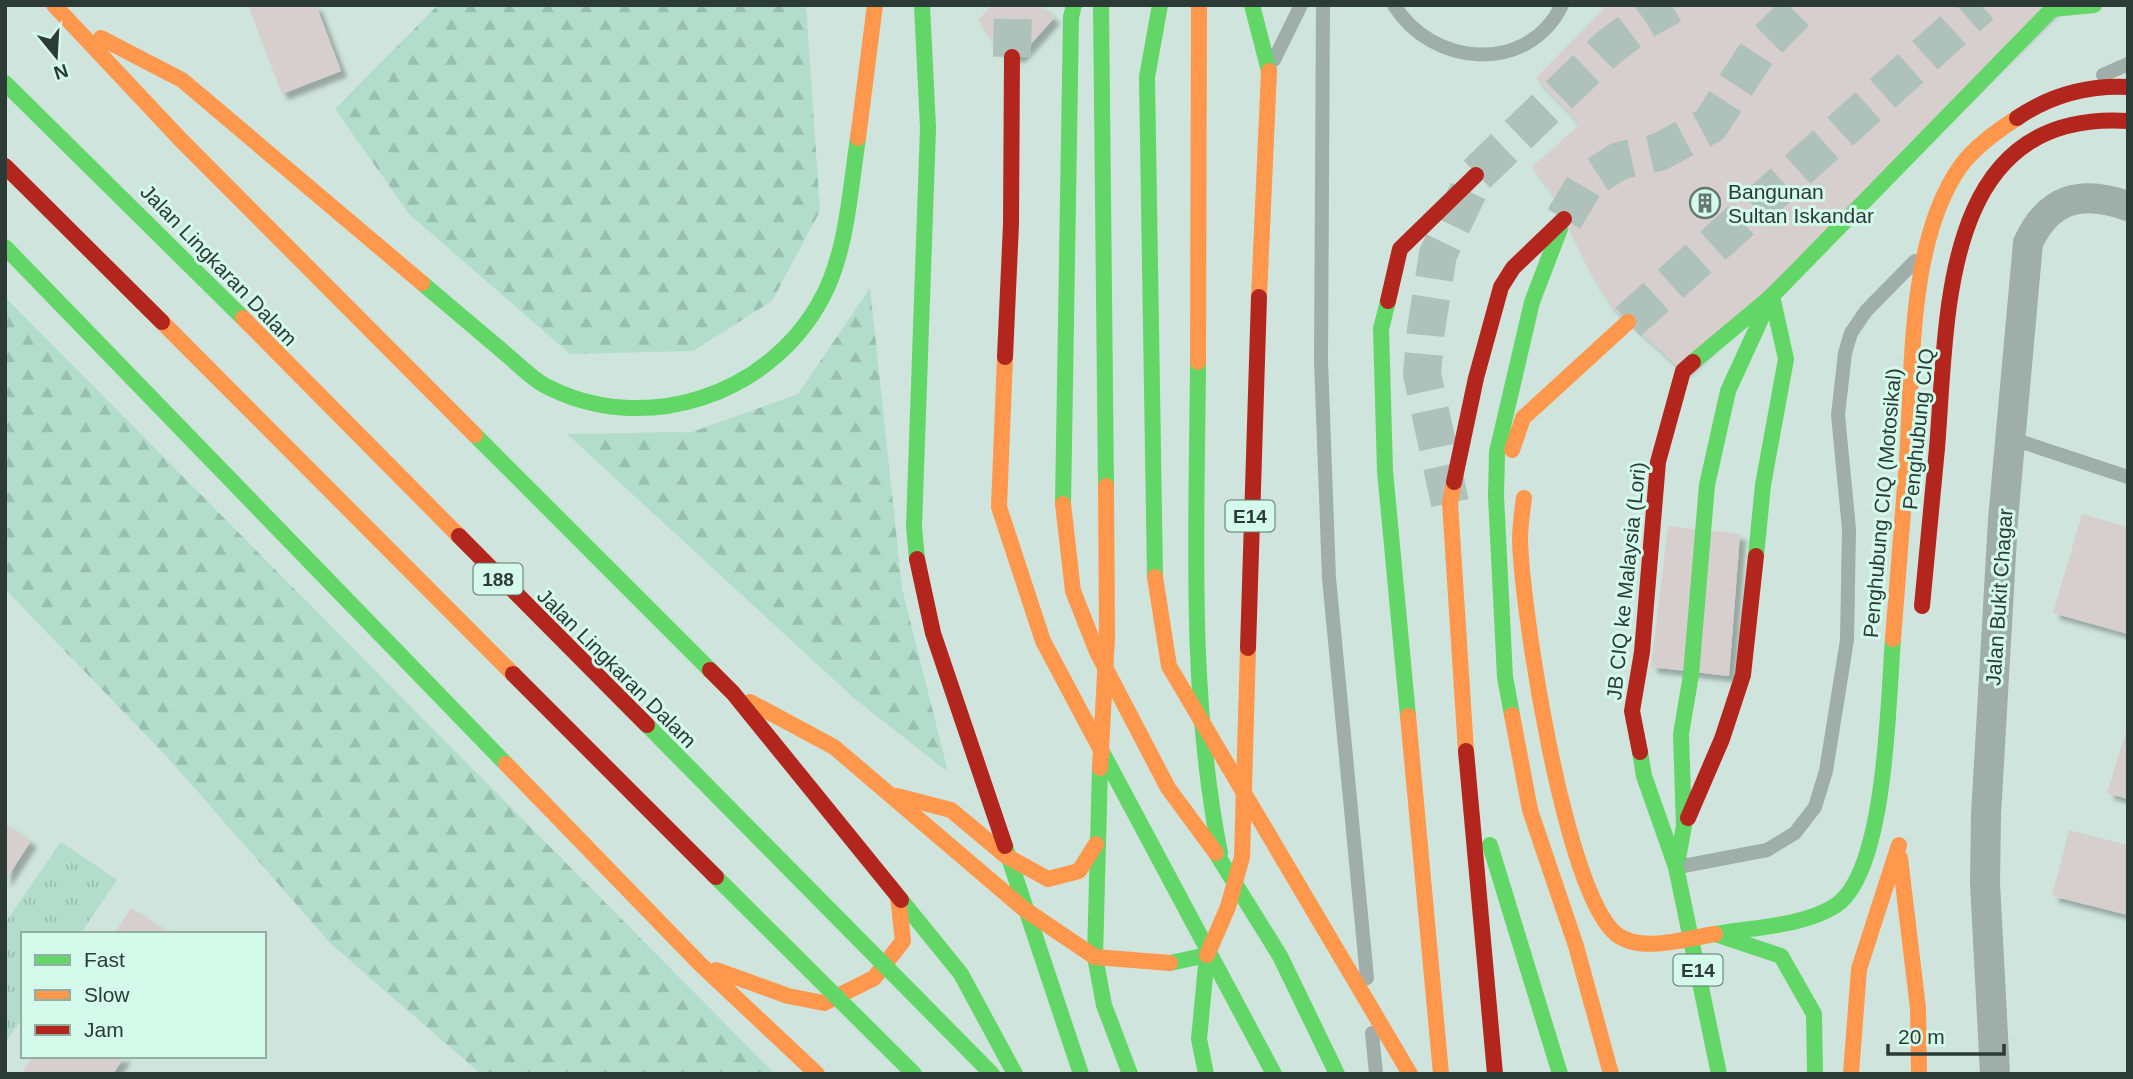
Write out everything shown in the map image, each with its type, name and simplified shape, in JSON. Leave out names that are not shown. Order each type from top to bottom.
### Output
[{"type":"main road","points":[[54,5],[77,26],[191,150],[733,693],[961,974],[1015,1074]]},
{"type":"main road","points":[[77,26],[182,80],[542,384],[594,402],[642,408],[697,402],[748,380],[789,348],[822,298],[840,241],[867,86],[875,5]]},
{"type":"main road","points":[[922,5],[928,128],[914,527],[920,583],[933,633],[1006,856],[1081,1074]]},
{"type":"main road","points":[[1074,5],[1063,514],[1073,591],[1097,652],[1168,788],[1222,859],[1280,956],[1337,1074]]},
{"type":"main road","points":[[1101,5],[1107,637],[1096,844],[1095,957],[1104,1005],[1130,1074]]},
{"type":"main road","points":[[1160,5],[1152,37],[1147,77],[1155,577],[1169,666],[1410,1074]]},
{"type":"main road","points":[[1199,5],[1198,676],[1206,782],[1222,859]]},
{"type":"main road","points":[[1252,5],[1269,71]]},
{"type":"main road","name":"JB CIQ ke Malaysia (Lori)","points":[[1676,867],[1644,776],[1632,711],[1642,652],[1658,462],[1683,371],[1772,296],[2053,9],[2094,5]]},
{"type":"main road","points":[[856,19],[867,86]]},
{"type":"main road","points":[[928,128],[940,46]]},
{"type":"main road","points":[[1012,57],[1011,225],[999,507],[1020,578],[1043,641],[1274,1074]]},
{"type":"main road","name":"E14","points":[[1207,955],[1228,907],[1242,857],[1254,410],[1269,71]]},
{"type":"main road","name":"Jalan Lingkaran Dalam","points":[[5,83],[113,187],[992,1074]]},
{"type":"main road","name":"Penghubung CIQ (Motosikal)","points":[[1525,491],[1521,551],[1538,689],[1555,767],[1595,909],[1618,935],[1644,943],[1808,918],[1837,905],[1865,866],[1880,804],[1920,295],[1941,202],[1960,167],[1995,132],[2025,111],[2064,93],[2128,87]]},
{"type":"main road","name":"Penghubung CIQ","points":[[1920,626],[1953,284],[1967,225],[1982,189],[2010,157],[2063,128],[2096,121],[2128,121]]},
{"type":"main road","name":"188","points":[[5,166],[914,1074]]},
{"type":"main road","points":[[1441,1074],[1385,471],[1381,329],[1400,249],[1476,174]]},
{"type":"main road","points":[[1495,1074],[1467,768],[1450,503],[1476,378],[1501,287],[1513,268],[1564,219],[1532,302],[1497,452],[1496,496],[1505,677],[1530,810],[1576,946],[1611,1074]]},
{"type":"main road","points":[[5,247],[700,964],[817,1074]]},
{"type":"main road","name":"JB CIQ ke Malaysia (Lori)","points":[[1676,867],[1684,826],[1722,739],[1743,674],[1763,485],[1786,359],[1772,296]]},
{"type":"main road","name":"JB CIQ ke Malaysia (Lori)","points":[[1684,826],[1681,734],[1690,675],[1707,485],[1728,391],[1772,296]]},
{"type":"main road","points":[[1496,496],[1522,418],[1628,322],[1569,398]]},
{"type":"main road","points":[[733,693],[834,747],[1024,909],[1095,957],[1167,964],[1207,955],[1199,1040],[1206,1074]]},
{"type":"main road","points":[[1467,768],[1560,1074]]},
{"type":"main road","points":[[888,794],[951,810],[1006,856],[1048,879],[1079,871],[1096,844]]},
{"type":"main road","points":[[1851,1074],[1850,1050],[1859,969],[1900,839],[1918,1008],[1919,1074]]},
{"type":"main road","name":"E14","points":[[1676,867],[1719,1074]]},
{"type":"main road","points":[[700,964],[788,996],[824,1003],[874,978],[903,941],[898,897]]},
{"type":"main road","points":[[1715,934],[1781,956],[1814,1014],[1815,1074]]},
{"type":"street","name":"Jalan Bukit Chagar","points":[[1995,1074],[1985,883],[1986,815],[2010,438],[2028,243],[2037,222],[2055,206],[2078,198],[2105,198],[2128,206]]},
{"type":"lane","points":[[1269,71],[1301,5]]},
{"type":"lane","points":[[1323,5],[1321,361],[1329,578],[1376,1074]]},
{"type":"lane","points":[[1394,5],[1402,19],[1422,37],[1447,50],[1471,55],[1498,53],[1528,43],[1555,19],[1562,5]]},
{"type":"lane","points":[[1676,867],[1767,850],[1795,833],[1815,807],[1826,771],[1847,640],[1849,529],[1838,415],[1845,353],[1851,333],[1866,311],[2092,80],[2128,64]]},
{"type":"lane","points":[[2010,438],[2128,477]]},
{"type":"green space","points":[[438,5],[806,5],[820,211],[772,301],[693,351],[570,354],[409,214],[335,109]]},
{"type":"green space","points":[[870,288],[902,588],[948,772],[856,700],[567,434],[692,432],[798,394]]},
{"type":"green space","points":[[5,297],[775,1074],[481,1074],[331,944],[169,759],[5,589]]},
{"type":"green space","points":[[61,842],[117,880],[81,932],[21,932],[21,1020],[5,1043],[5,923]]},
{"type":"building","points":[[248,5],[316,5],[341,71],[282,94]]},
{"type":"building","points":[[992,5],[1039,5],[1054,18],[1020,56],[1003,57],[978,20]]},
{"type":"building","name":"Bangunan Sultan Iskandar","points":[[1607,5],[2056,5],[1683,371],[1610,305],[1590,272],[1548,187],[1532,167],[1580,124],[1536,78]]},
{"type":"building","points":[[2082,514],[2128,527],[2128,634],[2053,613]]},
{"type":"building","points":[[1668,526],[1740,534],[1729,676],[1651,667]]},
{"type":"building","points":[[2128,725],[2128,799],[2107,793]]},
{"type":"building","points":[[5,824],[31,841],[5,881]]},
{"type":"building","points":[[2069,830],[2128,845],[2128,915],[2052,896]]},
{"type":"building","points":[[131,908],[168,932],[115,932]]},
{"type":"building","points":[[32,1058],[124,1058],[113,1074],[21,1074]]},
{"type":"tunnel","points":[[1012,57],[1013,5]]},
{"type":"tunnel","points":[[1450,503],[1422,374],[1438,254],[1476,175],[1608,48],[1645,20],[1672,5]]},
{"type":"tunnel","points":[[1564,219],[1586,182],[1619,161],[1659,152],[1710,125],[1760,48],[1803,5]]},
{"type":"tunnel","points":[[1628,322],[1981,5]]},
{"type":"traffic: fast","points":[[917,559],[914,527],[928,128],[922,5]]},
{"type":"traffic: fast","points":[[1063,504],[1071,17],[1074,5]]},
{"type":"traffic: fast","points":[[1101,5],[1106,486]]},
{"type":"traffic: fast","points":[[1155,577],[1147,77],[1160,5]]},
{"type":"traffic: fast","points":[[1252,5],[1269,71]]},
{"type":"traffic: fast","points":[[1693,362],[1772,296],[2052,9],[2094,5]]},
{"type":"traffic: fast","points":[[5,83],[243,318]]},
{"type":"traffic: fast","points":[[422,283],[544,385],[582,400],[622,408],[662,407],[701,398],[737,383],[771,360],[799,332],[822,298],[842,241],[858,138]]},
{"type":"traffic: fast","points":[[1512,715],[1505,677],[1496,496],[1497,452],[1532,302],[1560,229]]},
{"type":"traffic: fast","points":[[5,247],[506,764]]},
{"type":"traffic: fast","points":[[1756,556],[1763,485],[1786,359],[1772,296]]},
{"type":"traffic: fast","points":[[1388,301],[1381,329],[1385,471],[1408,716]]},
{"type":"traffic: fast","points":[[1678,858],[1684,826],[1681,734],[1691,675],[1707,485],[1728,391],[1766,308]]},
{"type":"traffic: fast","points":[[1198,362],[1196,547],[1199,670],[1203,731],[1220,853]]},
{"type":"traffic: fast","points":[[475,435],[710,670]]},
{"type":"traffic: fast","points":[[1715,934],[1792,922],[1822,913],[1835,906],[1852,888],[1865,859],[1882,783],[1893,639]]},
{"type":"traffic: fast","points":[[647,725],[992,1074]]},
{"type":"traffic: fast","points":[[1102,752],[1274,1074]]},
{"type":"traffic: fast","points":[[1640,752],[1644,776],[1676,867],[1719,1074]]},
{"type":"traffic: fast","points":[[1100,768],[1095,957],[1104,1005],[1130,1074]]},
{"type":"traffic: fast","points":[[1490,845],[1560,1074]]},
{"type":"traffic: fast","points":[[1005,846],[1081,1074]]},
{"type":"traffic: fast","points":[[1216,853],[1280,956],[1337,1074]]},
{"type":"traffic: fast","points":[[716,877],[914,1074]]},
{"type":"traffic: fast","points":[[901,900],[961,974],[1015,1074]]},
{"type":"traffic: fast","points":[[1715,934],[1781,956],[1814,1014],[1815,1074]]},
{"type":"traffic: fast","points":[[1170,963],[1207,955],[1199,1039],[1206,1074]]},
{"type":"traffic: slow","points":[[54,5],[181,140],[475,435]]},
{"type":"traffic: slow","points":[[858,138],[875,5]]},
{"type":"traffic: slow","points":[[1198,362],[1199,5]]},
{"type":"traffic: slow","points":[[101,38],[182,80],[422,283]]},
{"type":"traffic: slow","points":[[1259,297],[1269,71]]},
{"type":"traffic: slow","points":[[1907,461],[1916,309],[1930,232],[1943,198],[1960,167],[1979,146],[2017,118]]},
{"type":"traffic: slow","points":[[243,318],[459,536]]},
{"type":"traffic: slow","points":[[162,322],[513,674]]},
{"type":"traffic: slow","points":[[1512,450],[1523,418],[1628,322]]},
{"type":"traffic: slow","points":[[1005,357],[999,507],[1043,641],[1102,752]]},
{"type":"traffic: slow","points":[[1893,639],[1907,461]]},
{"type":"traffic: slow","points":[[1454,482],[1450,503],[1466,751]]},
{"type":"traffic: slow","points":[[1106,486],[1107,637]]},
{"type":"traffic: slow","points":[[1524,498],[1520,535],[1523,576],[1538,685],[1564,810],[1580,865],[1597,908],[1616,934],[1638,943],[1665,943],[1715,934]]},
{"type":"traffic: slow","points":[[1063,504],[1073,591],[1097,652],[1168,788],[1216,853]]},
{"type":"traffic: slow","points":[[1155,577],[1169,666],[1410,1074]]},
{"type":"traffic: slow","points":[[1100,768],[1107,637]]},
{"type":"traffic: slow","points":[[1207,955],[1228,907],[1242,857],[1248,648]]},
{"type":"traffic: slow","points":[[750,702],[834,747],[1024,909],[1095,957],[1170,963]]},
{"type":"traffic: slow","points":[[1512,715],[1530,810],[1576,946],[1611,1074]]},
{"type":"traffic: slow","points":[[1408,716],[1441,1074]]},
{"type":"traffic: slow","points":[[506,764],[700,964],[817,1074]]},
{"type":"traffic: slow","points":[[897,796],[951,810],[1006,856],[1048,879],[1079,871],[1096,844]]},
{"type":"traffic: slow","points":[[1851,1074],[1859,969],[1899,845]]},
{"type":"traffic: slow","points":[[1900,858],[1918,1008],[1919,1074]]},
{"type":"traffic: slow","points":[[716,970],[788,996],[824,1003],[874,978],[903,941],[898,897]]},
{"type":"traffic: jam","points":[[1005,357],[1011,224],[1012,57]]},
{"type":"traffic: jam","points":[[2017,118],[2043,103],[2070,93],[2128,87]]},
{"type":"traffic: jam","points":[[1937,448],[1952,284],[1966,231],[1987,185],[2020,149],[2066,126],[2128,121]]},
{"type":"traffic: jam","points":[[5,166],[162,322]]},
{"type":"traffic: jam","points":[[1388,301],[1400,249],[1476,175]]},
{"type":"traffic: jam","points":[[1454,482],[1476,378],[1501,287],[1513,268],[1564,219]]},
{"type":"traffic: jam","points":[[1248,648],[1259,297]]},
{"type":"traffic: jam","points":[[1640,752],[1632,711],[1642,652],[1658,462],[1683,371],[1693,362]]},
{"type":"traffic: jam","points":[[1922,606],[1937,448]]},
{"type":"traffic: jam","points":[[459,536],[647,725]]},
{"type":"traffic: jam","points":[[1688,818],[1722,739],[1743,675],[1756,556]]},
{"type":"traffic: jam","points":[[917,559],[933,633],[1005,846]]},
{"type":"traffic: jam","points":[[710,670],[733,693],[901,900]]},
{"type":"traffic: jam","points":[[513,674],[716,877]]},
{"type":"traffic: jam","points":[[1466,751],[1495,1074]]},
{"type":"place","name":"Bangunan Sultan Iskandar","points":[[1705,203]]}]
